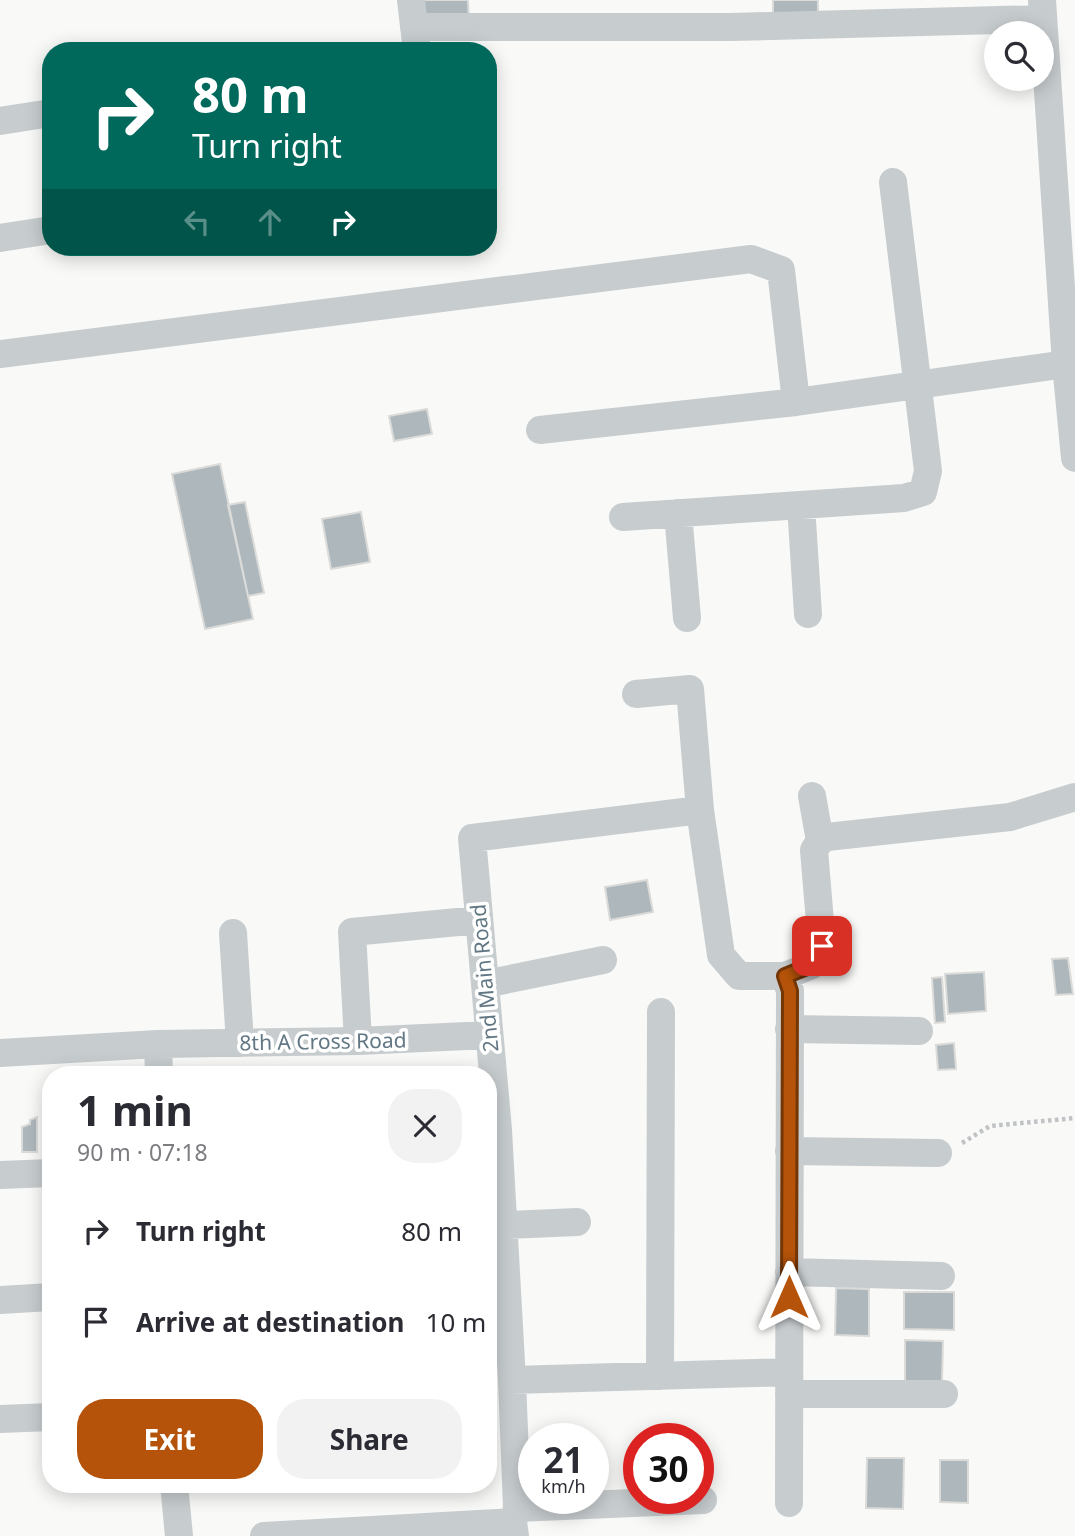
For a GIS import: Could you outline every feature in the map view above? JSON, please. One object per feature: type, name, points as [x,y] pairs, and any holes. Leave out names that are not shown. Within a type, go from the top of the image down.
[{"type":"street","points":[[414,26],[730,27],[1042,9],[1063,159],[1066,364],[1075,458]]},
{"type":"street","points":[[0,121],[42,114]]},
{"type":"street","points":[[623,517],[904,498],[923,492],[928,471],[893,182]]},
{"type":"street","points":[[0,238],[42,231]]},
{"type":"street","points":[[0,354],[751,259],[781,270],[796,401]]},
{"type":"street","points":[[540,430],[796,401],[1066,364]]},
{"type":"street","points":[[800,505],[808,614]]},
{"type":"street","points":[[678,513],[687,618]]},
{"type":"street","points":[[636,694],[690,689],[700,810],[721,955],[739,976],[785,976],[812,965],[822,946],[814,850],[820,841],[827,837],[1010,817],[1075,797]]},
{"type":"street","points":[[812,796],[820,841]]},
{"type":"street","name":"2nd Main Road","points":[[490,1066],[472,838],[700,810]]},
{"type":"street","points":[[358,1041],[352,932],[479,920]]},
{"type":"street","points":[[233,933],[240,1043]]},
{"type":"street","points":[[485,984],[603,960]]},
{"type":"street","points":[[785,976],[790,991],[789,1503]]},
{"type":"street","points":[[660,1376],[661,1012]]},
{"type":"street","points":[[789,1029],[919,1031]]},
{"type":"street","name":"8th A Cross Road","points":[[0,1053],[158,1044],[358,1041],[489,1035]]},
{"type":"street","points":[[158,1044],[159,1066]]},
{"type":"street","points":[[789,1151],[938,1153]]},
{"type":"street","points":[[0,1175],[42,1173]]},
{"type":"street","points":[[497,1226],[577,1223]]},
{"type":"street","name":"2nd Main Road","points":[[497,1236],[512,1380],[515,1522]]},
{"type":"street","points":[[789,1272],[941,1276]]},
{"type":"street","points":[[0,1300],[42,1298]]},
{"type":"street","points":[[512,1380],[660,1376],[944,1394]]},
{"type":"street","points":[[0,1419],[42,1417]]},
{"type":"street","points":[[175,1493],[179,1536]]},
{"type":"street","points":[[264,1536],[515,1522],[623,1509]]},
{"type":"path","points":[[938,1153],[960,1144],[990,1126],[1075,1118]]},
{"type":"building","points":[[418,0],[468,0],[469,20],[420,23]]},
{"type":"building","points":[[773,0],[818,0],[818,15],[773,16]]},
{"type":"building","points":[[427,409],[432,434],[394,441],[389,416]]},
{"type":"building","points":[[220,464],[253,619],[205,629],[172,474]]},
{"type":"building","points":[[245,502],[264,593],[248,596],[228,505]]},
{"type":"building","points":[[361,512],[370,562],[331,569],[322,519]]},
{"type":"building","points":[[647,880],[653,912],[610,920],[605,887]]},
{"type":"building","points":[[1068,958],[1073,994],[1056,995],[1052,959]]},
{"type":"building","points":[[984,972],[986,1011],[948,1014],[945,974]]},
{"type":"building","points":[[942,977],[945,1022],[935,1023],[932,978]]},
{"type":"building","points":[[954,1043],[956,1069],[938,1070],[936,1045]]},
{"type":"building","points":[[37,1117],[37,1152],[22,1152],[22,1127]]},
{"type":"building","points":[[836,1288],[869,1289],[869,1336],[835,1335]]},
{"type":"building","points":[[904,1292],[954,1292],[954,1330],[904,1329]]},
{"type":"building","points":[[905,1340],[943,1341],[942,1383],[905,1382]]},
{"type":"building","points":[[867,1458],[904,1458],[903,1509],[866,1508]]},
{"type":"building","points":[[940,1460],[968,1460],[968,1503],[940,1502]]},
{"type":"route","points":[[789,1297],[790,991],[785,976],[812,965],[822,946]]}]
